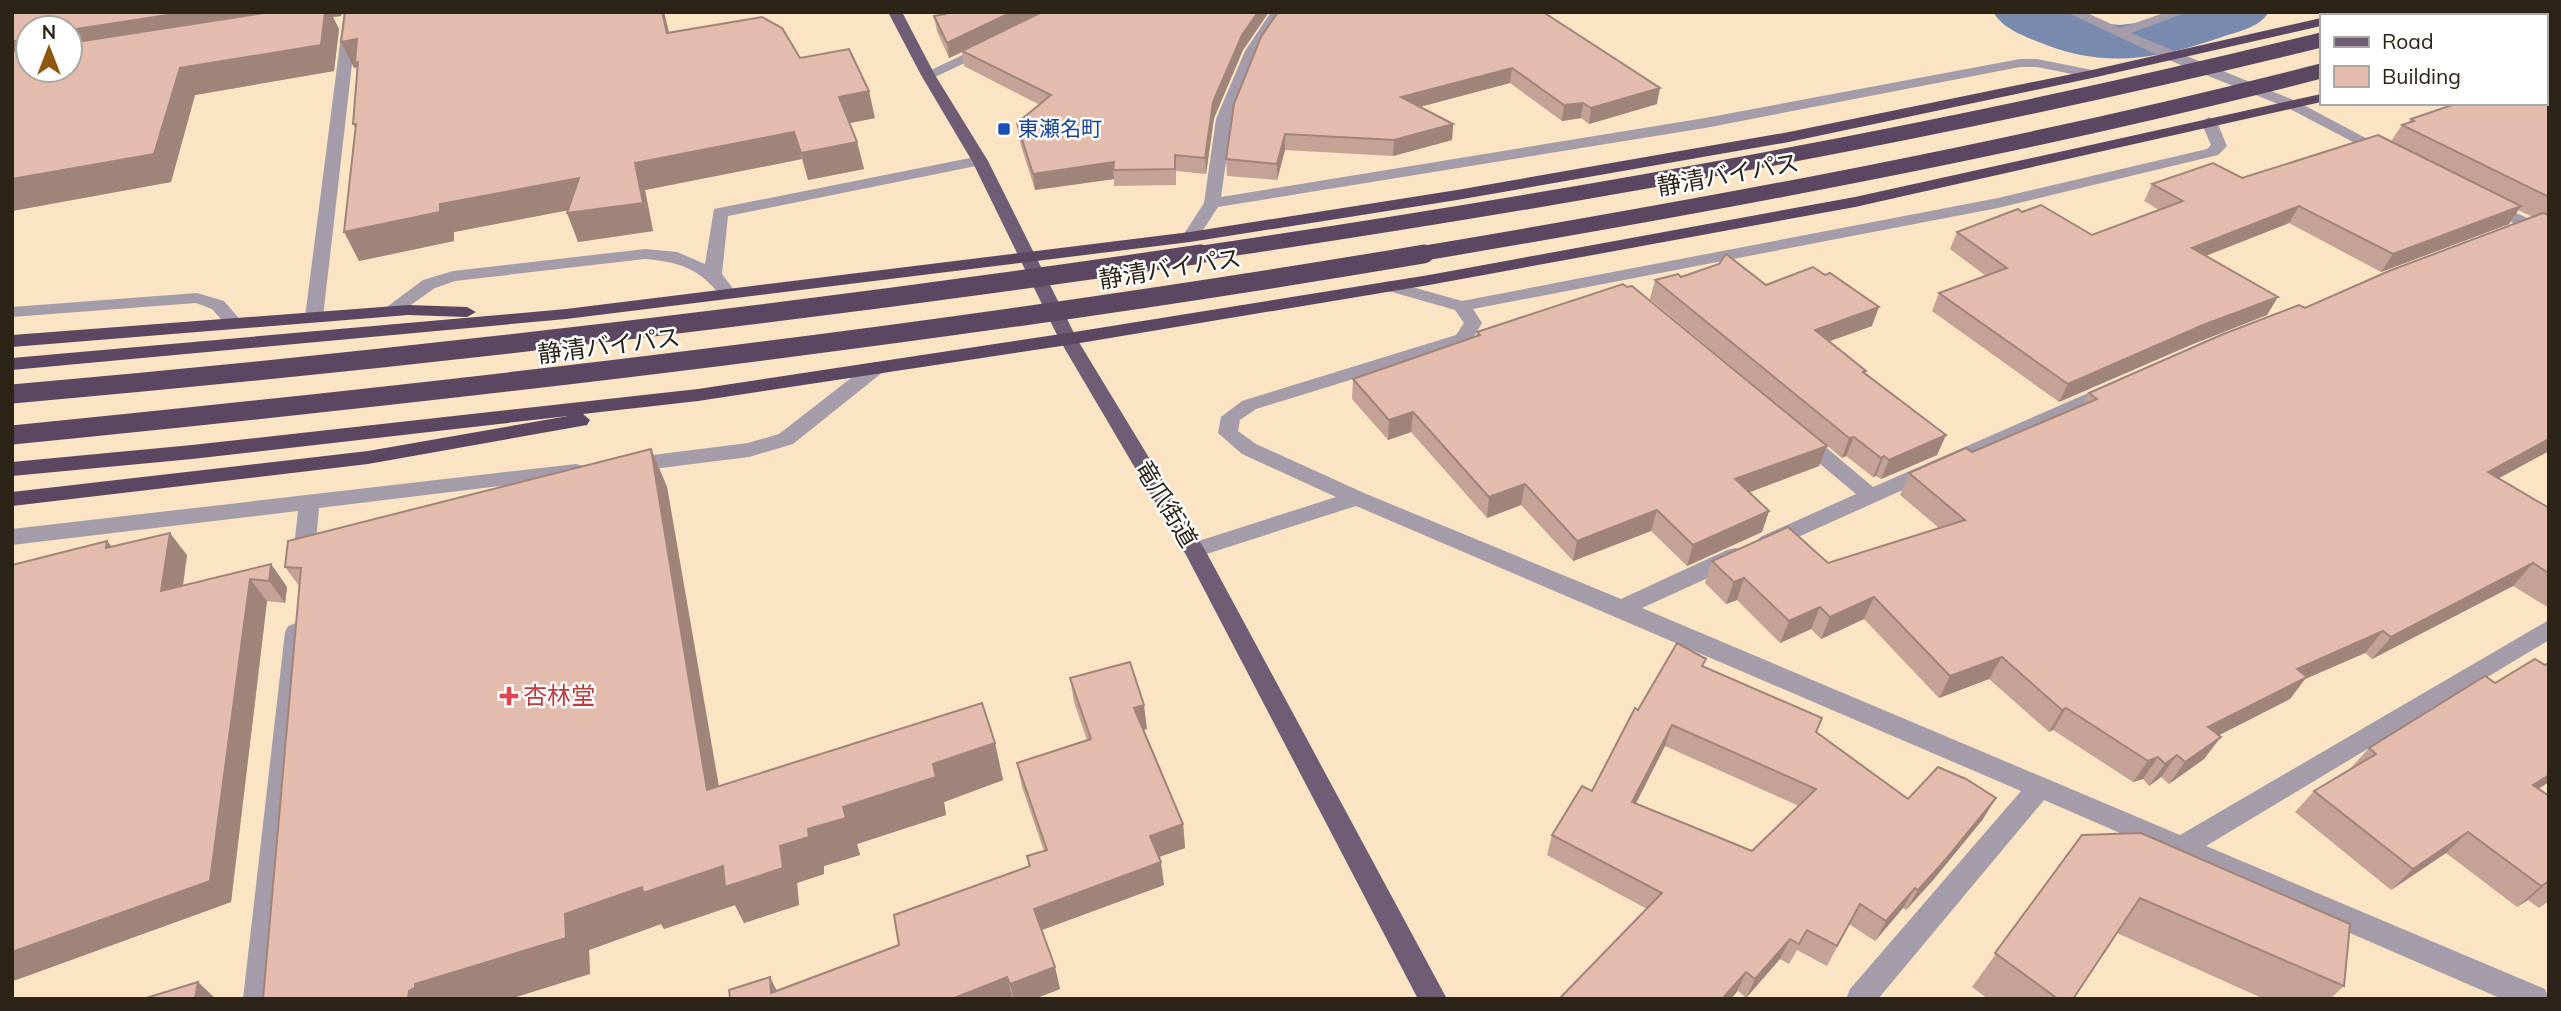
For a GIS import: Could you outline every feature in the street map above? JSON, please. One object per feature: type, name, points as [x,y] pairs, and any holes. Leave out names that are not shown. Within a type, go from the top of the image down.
[{"type":"highway","points":[[12,364],[566,314],[1190,237],[1457,195],[1789,137],[2092,74],[2320,22]]},
{"type":"highway","name":"静清バイパス","points":[[12,394],[229,376],[539,341],[1138,265],[1399,224],[1821,149],[2035,107],[2320,40]]},
{"type":"highway","name":"静清バイパス","points":[[12,435],[276,408],[830,344],[1416,256],[1839,180],[2320,71]]},
{"type":"highway","points":[[12,469],[192,452],[698,395],[1068,339],[1391,286],[1856,202],[2320,98]]},
{"type":"highway","points":[[12,341],[389,312],[566,314]]},
{"type":"highway","points":[[12,499],[369,458],[509,435],[698,395]]},
{"type":"main road","name":"竜爪街道","points":[[895,12],[928,75],[980,161],[1068,339],[1194,550],[1433,999]]},
{"type":"street","points":[[1190,237],[1212,203],[1224,119],[1252,51],[1278,12]]},
{"type":"street","points":[[2073,12],[2293,106],[2404,162]]},
{"type":"street","points":[[2121,32],[2181,12]]},
{"type":"street","points":[[313,317],[346,19]]},
{"type":"street","points":[[928,75],[1001,41]]},
{"type":"street","points":[[1212,203],[1705,123],[2020,63],[2037,63],[2092,74]]},
{"type":"street","points":[[1391,286],[1462,306],[1998,203],[2211,152],[2219,146],[2209,122]]},
{"type":"street","points":[[713,274],[720,213],[980,161]]},
{"type":"street","points":[[2478,200],[2549,235]]},
{"type":"street","points":[[2503,234],[2528,225]]},
{"type":"street","points":[[389,312],[429,284],[453,275],[645,254],[671,256],[713,274],[728,295]]},
{"type":"street","points":[[1610,278],[1630,295]]},
{"type":"street","points":[[12,312],[197,298],[218,305],[234,323]]},
{"type":"street","points":[[1462,306],[1473,323],[1463,339],[1250,405],[1231,417],[1228,433],[1249,449],[1357,499],[1621,608],[2535,999]]},
{"type":"street","points":[[12,537],[749,450],[786,439],[876,368]]},
{"type":"street","points":[[1621,608],[2124,384]]},
{"type":"street","points":[[1787,426],[1870,495]]},
{"type":"street","points":[[1194,550],[1357,499]]},
{"type":"street","points":[[301,587],[309,504]]},
{"type":"street","points":[[257,999],[298,614]]},
{"type":"street","points":[[2182,847],[2549,629]]},
{"type":"street","points":[[1860,999],[2040,788]]},
{"type":"building","points":[[12,12],[187,12],[84,28],[84,14],[14,14],[14,41]]},
{"type":"building","points":[[270,12],[325,12],[321,45],[180,68],[154,154],[12,179],[12,51],[14,84],[84,84],[84,41]]},
{"type":"building","points":[[345,12],[662,12],[667,33],[762,17],[782,28],[800,58],[849,49],[869,91],[839,97],[857,142],[801,153],[794,132],[635,163],[643,203],[567,213],[579,178],[440,204],[440,212],[344,232],[356,124],[353,124],[358,62],[355,63],[357,39],[341,42]]},
{"type":"building","points":[[944,12],[1012,12],[947,43],[934,16],[945,14]]},
{"type":"building","points":[[1042,12],[1258,12],[1242,35],[1213,102],[1205,158],[1175,155],[1175,169],[1113,170],[1114,162],[1033,174],[1017,123],[1051,95],[962,51]]},
{"type":"building","points":[[1278,12],[1543,12],[1660,88],[1591,108],[1583,103],[1564,105],[1512,68],[1401,97],[1453,124],[1394,140],[1285,134],[1277,164],[1226,159],[1234,104],[1261,37]]},
{"type":"building","points":[[2547,74],[2549,197],[2402,125],[2414,121],[2411,119],[2452,105],[2547,105]]},
{"type":"building","points":[[2378,135],[2521,206],[2393,254],[2299,206],[2192,248],[2278,297],[2203,325],[2068,384],[1939,293],[2007,268],[1957,232],[2018,209],[2022,212],[2041,205],[2092,235],[2183,201],[2152,184],[2213,163],[2242,178]]},
{"type":"building","points":[[2543,213],[2549,215],[2549,439],[2488,472],[2549,508],[2549,573],[2533,563],[2391,637],[2383,631],[2297,669],[2307,677],[2208,727],[2221,737],[2185,762],[2177,755],[2165,764],[2158,757],[2148,761],[2066,708],[2062,710],[2002,657],[1950,676],[1874,597],[1830,617],[1820,607],[1789,621],[1744,578],[1734,582],[1712,561],[1788,527],[1828,563],[1965,520],[1909,473],[1966,448],[1972,452],[2097,399],[2089,393],[2221,335],[2299,305],[2305,308],[2389,271]]},
{"type":"building","points":[[1726,254],[1766,285],[1813,267],[1825,275],[1830,273],[1879,307],[1815,330],[1866,371],[1863,372],[1946,435],[1889,460],[1884,456],[1881,458],[1854,437],[1849,438],[1655,280],[1678,274],[1681,277],[1719,264]]},
{"type":"building","points":[[1623,284],[1632,286],[1827,446],[1735,479],[1769,511],[1693,545],[1657,510],[1577,541],[1525,484],[1489,497],[1413,412],[1389,420],[1353,379],[1480,335],[1477,332]]},
{"type":"building","points":[[651,449],[707,790],[982,703],[995,743],[933,764],[936,777],[843,807],[846,818],[808,829],[809,837],[780,846],[783,868],[725,887],[723,866],[643,893],[642,887],[565,914],[566,938],[415,984],[415,988],[409,991],[408,999],[263,999],[301,568],[285,567],[288,541]]},
{"type":"building","points":[[170,533],[161,591],[271,564],[269,581],[250,579],[210,881],[12,952],[12,565],[107,541],[106,548]]},
{"type":"building","points":[[1677,643],[1706,659],[1702,666],[1822,718],[1816,732],[1908,799],[1938,767],[1966,779],[1996,798],[1946,859],[1918,890],[1915,888],[1886,921],[1860,904],[1837,946],[1807,930],[1799,944],[1790,939],[1755,979],[1746,972],[1722,999],[1559,999],[1662,893],[1552,835],[1582,786],[1592,791],[1635,708],[1638,710]],"holes":[[[1672,725],[1816,789],[1752,851],[1632,802]]]},
{"type":"building","points":[[2535,659],[2545,665],[2549,663],[2549,775],[2533,785],[2549,796],[2549,881],[2541,886],[2468,832],[2413,869],[2314,791],[2376,754],[2369,748],[2485,676],[2495,683]]},
{"type":"building","points":[[1130,662],[1144,705],[1134,708],[1183,824],[1150,836],[1161,862],[1034,909],[1055,967],[1010,984],[1007,977],[952,999],[727,999],[730,998],[729,990],[770,977],[771,993],[899,945],[894,915],[1030,866],[1027,856],[1047,850],[1017,763],[1091,739],[1070,678]]},
{"type":"building","points":[[2141,833],[2350,924],[2344,986],[2140,898],[2073,999],[2058,999],[1995,953],[2082,835]]},
{"type":"building","points":[[198,982],[195,999],[143,999]]},
{"type":"waterway","points":[[2021,12],[2082,37],[2120,43],[2155,38],[2241,12]]},
{"type":"place","name":"東瀬名町","points":[[1004,129]]},
{"type":"place","name":"杏林堂","points":[[509,696]]}]
